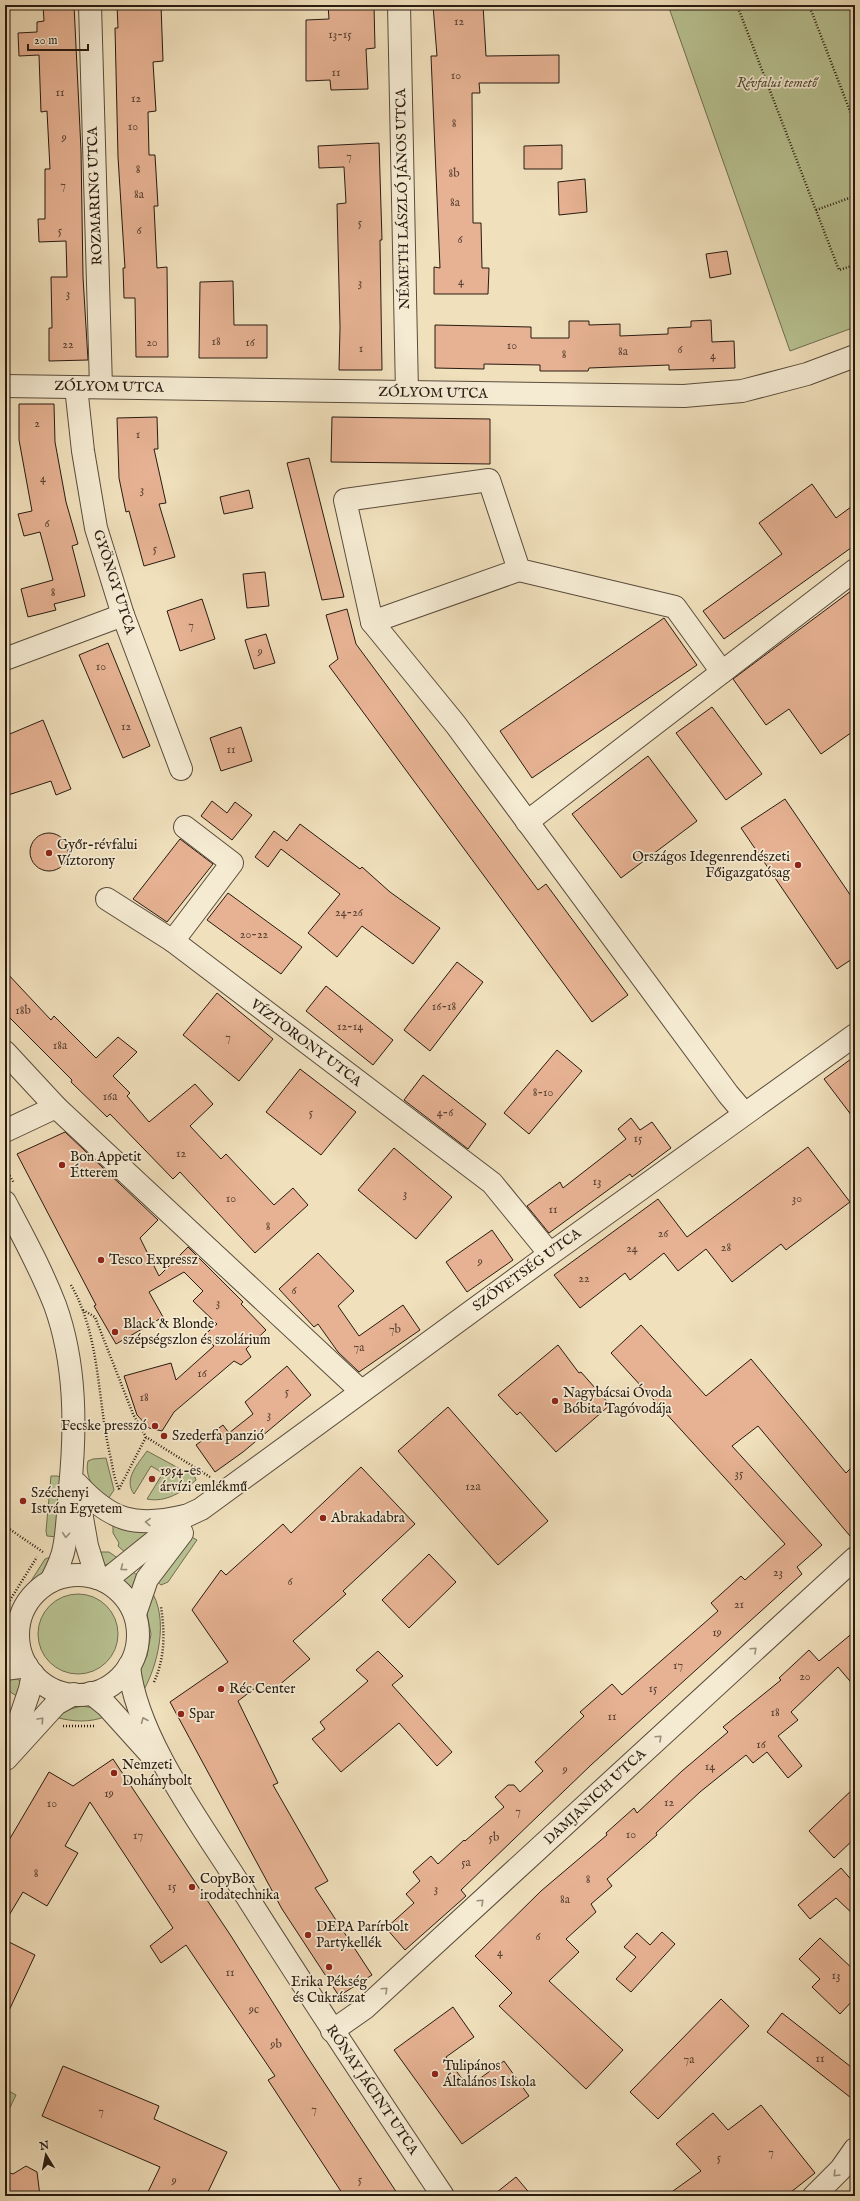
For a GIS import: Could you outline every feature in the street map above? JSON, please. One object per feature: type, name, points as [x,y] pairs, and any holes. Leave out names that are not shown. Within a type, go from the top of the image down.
[{"type":"street","name":"ROZMARING UTCA","points":[[90,5],[101,387]]},
{"type":"street","name":"NÉMETH LÁSZLÓ JÁNOS UTCA","points":[[399,5],[407,392]]},
{"type":"street","name":"ZÓLYOM UTCA","points":[[5,386],[684,396],[742,391],[807,374],[855,356]]},
{"type":"street","name":"GYÖNGY UTCA","points":[[76,387],[83,451],[96,528],[123,614],[181,769]]},
{"type":"street","points":[[519,570],[489,480],[345,500],[372,622],[456,725],[744,1113]]},
{"type":"street","points":[[372,622],[519,570],[675,607],[722,672]]},
{"type":"street","points":[[527,822],[855,570]]},
{"type":"street","points":[[5,659],[123,614]]},
{"type":"street","points":[[173,941],[189,917],[232,863],[185,827]]},
{"type":"street","name":"VÍZTORONY UTCA","points":[[107,899],[173,941],[492,1183],[550,1254]]},
{"type":"street","name":"SZÖVETSÉG UTCA","points":[[101,1579],[130,1563],[194,1512],[744,1113],[855,1035]]},
{"type":"street","points":[[5,1052],[56,1107],[361,1391]]},
{"type":"street","points":[[5,1132],[56,1107]]},
{"type":"street","points":[[5,1202],[35,1258],[55,1307],[66,1346],[71,1381],[74,1423],[75,1476],[82,1524],[89,1553],[101,1579]]},
{"type":"street","points":[[75,1476],[97,1504],[120,1517],[137,1522],[160,1522],[194,1512]]},
{"type":"street","points":[[51,1581],[64,1548],[75,1476]]},
{"type":"street","name":"SZÖVETSÉG UTCA","points":[[135,1614],[147,1579],[194,1512]]},
{"type":"street","name":"DAMJANICH UTCA","points":[[332,2031],[365,2008],[855,1558]]},
{"type":"street","points":[[5,1760],[56,1704],[83,1694],[106,1688],[115,1682],[130,1666],[137,1650],[139,1632],[135,1614],[128,1601],[118,1589],[101,1579],[82,1575],[66,1576],[51,1581],[37,1590],[27,1603],[12,1641],[20,1651],[30,1670],[45,1684],[59,1691],[83,1694]]},
{"type":"street","name":"RÓNAY JÁCINT UTCA","points":[[130,1666],[138,1707],[173,1780],[332,2031],[443,2196]]},
{"type":"street","points":[[5,1669],[30,1670]]},
{"type":"street","points":[[5,1760],[30,1689],[30,1670]]},
{"type":"street","name":"RÓNAY JÁCINT UTCA","points":[[83,1694],[107,1706],[173,1780]]},
{"type":"street","points":[[814,2196],[841,2169],[855,2149]]},
{"type":"path","points":[[737,5],[839,270],[855,265]]},
{"type":"path","points":[[809,5],[855,124]]},
{"type":"path","points":[[816,210],[855,196]]},
{"type":"path","points":[[146,1437],[119,1490],[105,1434],[91,1342],[82,1309],[95,1317],[133,1414],[146,1437],[210,1477]]},
{"type":"path","points":[[5,1526],[43,1552]]},
{"type":"path","points":[[5,1608],[38,1556],[43,1552],[50,1550]]},
{"type":"path","points":[[152,1687],[161,1666],[163,1633],[160,1605]]},
{"type":"path","points":[[57,1725],[72,1728],[102,1726]]},
{"type":"green space","name":"Révfalui temető","points":[[668,5],[855,5],[855,327],[790,351]]},
{"type":"green space","points":[[147,1451],[195,1477],[196,1480],[173,1496],[154,1500],[147,1499],[163,1473],[151,1466],[134,1494],[130,1483],[131,1477],[136,1466]]},
{"type":"green space","points":[[106,1458],[114,1490],[106,1502],[89,1479],[87,1467],[88,1461]]},
{"type":"green space","points":[[51,1476],[58,1476],[61,1479],[57,1537],[47,1536],[46,1531]]},
{"type":"green space","points":[[113,1520],[153,1528],[128,1555],[118,1546],[119,1543],[113,1533]]},
{"type":"green space","points":[[188,1535],[197,1540],[168,1582],[161,1585],[155,1580]]},
{"type":"green space","points":[[95,1552],[109,1552],[122,1561],[105,1565]]},
{"type":"green space","points":[[56,1555],[44,1576],[28,1588],[19,1601],[5,1641],[5,1622],[45,1559]]},
{"type":"green space","points":[[130,1569],[140,1578],[132,1588],[121,1579]]},
{"type":"green space","points":[[150,1589],[156,1601],[159,1614],[159,1642],[157,1657],[147,1684],[141,1695],[139,1672],[147,1656],[151,1634],[146,1609]]},
{"type":"green space","points":[[78,1594],[93,1597],[106,1606],[115,1619],[118,1634],[115,1649],[106,1662],[93,1671],[78,1674],[63,1671],[50,1662],[41,1649],[38,1634],[41,1619],[50,1606],[63,1597]]},
{"type":"green space","points":[[15,1677],[21,1682],[20,1697],[13,1694],[6,1685],[5,1678]]},
{"type":"green space","points":[[82,1706],[94,1708],[107,1716],[88,1721],[68,1720],[55,1717],[66,1710]]},
{"type":"green space","points":[[5,2089],[16,2095],[5,2118]]},
{"type":"building","points":[[43,5],[74,5],[81,150],[83,277],[88,360],[49,361],[49,328],[52,328],[51,277],[67,277],[66,241],[39,242],[38,219],[45,219],[45,169],[50,169],[47,111],[41,112],[39,55],[19,56],[18,33],[37,32],[37,22],[44,21]]},
{"type":"building","points":[[117,5],[161,5],[163,61],[153,62],[156,111],[148,112],[149,155],[155,155],[158,206],[154,206],[157,268],[167,267],[168,357],[136,357],[135,298],[124,298],[123,268],[125,268],[118,157],[115,28],[118,28]]},
{"type":"building","points":[[328,5],[374,5],[375,48],[366,49],[368,89],[331,90],[330,80],[306,81],[306,20],[329,19]]},
{"type":"building","points":[[433,5],[483,5],[486,56],[559,55],[559,83],[479,83],[480,93],[472,93],[473,223],[481,223],[482,268],[489,268],[488,294],[434,294],[434,267],[440,268],[431,56],[437,56]]},
{"type":"building","points":[[379,143],[382,240],[380,240],[382,370],[339,370],[340,327],[337,204],[346,203],[344,167],[319,168],[318,146]]},
{"type":"building","points":[[562,145],[562,169],[524,169],[524,146]]},
{"type":"building","points":[[585,179],[587,212],[559,215],[558,182]]},
{"type":"building","points":[[727,251],[731,274],[710,278],[706,254]]},
{"type":"building","points":[[233,281],[234,325],[267,325],[267,358],[199,358],[200,282]]},
{"type":"building","points":[[711,320],[712,342],[734,341],[735,368],[669,370],[669,365],[589,368],[588,371],[540,371],[540,365],[484,364],[484,369],[435,368],[435,325],[531,327],[531,338],[569,338],[569,321],[589,321],[589,325],[620,324],[620,336],[668,334],[668,328],[691,327],[691,321]]},
{"type":"building","points":[[19,404],[54,404],[55,442],[66,502],[78,544],[72,546],[85,596],[54,604],[56,610],[28,617],[21,589],[53,580],[40,532],[24,536],[18,514],[32,511],[19,440]]},
{"type":"building","points":[[157,417],[158,449],[154,449],[166,503],[159,504],[175,557],[144,566],[129,511],[126,512],[119,478],[117,418]]},
{"type":"building","points":[[332,417],[490,419],[490,464],[331,462]]},
{"type":"building","points":[[309,458],[344,597],[322,600],[287,463]]},
{"type":"building","points":[[812,484],[836,518],[855,504],[855,545],[724,639],[703,611],[782,554],[759,523]]},
{"type":"building","points":[[249,490],[253,508],[224,514],[220,497]]},
{"type":"building","points":[[265,572],[269,606],[247,608],[243,574]]},
{"type":"building","points":[[855,588],[855,730],[821,754],[789,709],[766,725],[733,679]]},
{"type":"building","points":[[202,599],[215,639],[180,651],[167,611]]},
{"type":"building","points":[[347,609],[356,644],[538,890],[546,884],[628,995],[592,1022],[329,666],[338,659],[326,615]]},
{"type":"building","points":[[664,618],[697,665],[532,778],[500,731]]},
{"type":"building","points":[[266,634],[275,663],[254,669],[245,640]]},
{"type":"building","points":[[108,643],[150,746],[123,758],[79,655]]},
{"type":"building","points":[[712,707],[762,774],[726,800],[676,733]]},
{"type":"building","points":[[43,720],[71,789],[56,795],[51,781],[5,796],[5,736]]},
{"type":"building","points":[[241,727],[252,761],[221,771],[210,738]]},
{"type":"building","points":[[648,756],[697,821],[621,878],[572,814]]},
{"type":"building","name":"Országos Idegenrendészeti Főigazgatósag","points":[[785,799],[855,902],[855,957],[837,969],[741,828]]},
{"type":"building","points":[[212,801],[227,813],[235,802],[252,815],[232,840],[201,816]]},
{"type":"building","points":[[300,824],[360,869],[362,867],[390,892],[440,928],[413,964],[362,926],[337,957],[308,933],[340,894],[281,849],[268,867],[255,857],[274,831],[287,841]]},
{"type":"building","name":"Győr-révfalui Víztorony","points":[[49,833],[62,839],[68,852],[62,865],[49,871],[36,865],[30,852],[36,839]]},
{"type":"building","points":[[180,839],[213,864],[167,922],[133,899]]},
{"type":"building","points":[[228,893],[302,947],[281,974],[207,920]]},
{"type":"building","points":[[457,962],[483,982],[430,1051],[404,1030]]},
{"type":"building","points":[[5,971],[51,1020],[54,1016],[96,1058],[118,1037],[137,1052],[113,1076],[130,1093],[127,1096],[149,1122],[195,1084],[213,1104],[190,1126],[221,1159],[226,1154],[274,1205],[293,1188],[308,1205],[255,1253],[180,1172],[173,1179],[110,1114],[107,1117],[71,1082],[72,1080],[5,1013]]},
{"type":"building","points":[[326,986],[393,1040],[373,1065],[306,1011]]},
{"type":"building","points":[[217,993],[273,1039],[239,1081],[183,1035]]},
{"type":"building","points":[[557,1050],[582,1071],[529,1134],[504,1113]]},
{"type":"building","points":[[855,1056],[855,1120],[824,1079]]},
{"type":"building","points":[[300,1069],[356,1112],[321,1155],[266,1112]]},
{"type":"building","points":[[423,1075],[486,1124],[468,1149],[404,1100]]},
{"type":"building","points":[[631,1118],[640,1130],[652,1122],[671,1148],[632,1177],[630,1174],[549,1233],[527,1206],[560,1182],[563,1188],[626,1139],[618,1129]]},
{"type":"building","points":[[65,1132],[158,1220],[140,1238],[159,1276],[188,1247],[243,1302],[241,1304],[266,1330],[246,1349],[251,1357],[241,1365],[234,1361],[174,1412],[162,1431],[149,1428],[137,1415],[124,1376],[171,1363],[176,1380],[214,1346],[203,1336],[217,1324],[193,1301],[203,1291],[184,1272],[149,1292],[163,1317],[116,1344],[94,1306],[96,1305],[17,1154]]},
{"type":"building","points":[[808,1147],[850,1202],[786,1250],[781,1244],[732,1282],[706,1249],[678,1271],[664,1253],[630,1280],[625,1273],[580,1308],[554,1275],[658,1199],[687,1237]]},
{"type":"building","points":[[394,1148],[452,1197],[416,1239],[358,1190]]},
{"type":"building","points":[[492,1230],[513,1260],[467,1292],[446,1262]]},
{"type":"building","points":[[318,1253],[354,1291],[338,1306],[359,1336],[403,1305],[420,1330],[359,1372],[338,1352],[318,1324],[314,1327],[279,1289]]},
{"type":"building","points":[[641,1325],[706,1396],[751,1359],[846,1473],[855,1464],[855,1542],[758,1426],[732,1446],[822,1545],[797,1567],[802,1574],[591,1765],[461,1890],[466,1896],[405,1950],[386,1928],[414,1903],[406,1894],[420,1881],[413,1872],[431,1856],[438,1864],[504,1807],[495,1797],[508,1785],[514,1785],[520,1792],[543,1771],[535,1762],[584,1716],[580,1712],[612,1684],[622,1695],[718,1611],[711,1603],[741,1576],[745,1580],[785,1544],[611,1353]]},
{"type":"building","name":"Nagybácsai Óvoda Bóbita Tagóvodája","points":[[558,1345],[579,1373],[581,1372],[610,1405],[556,1452],[520,1412],[517,1415],[498,1395]]},
{"type":"building","points":[[287,1366],[311,1395],[243,1452],[215,1472],[196,1445],[223,1425],[229,1433],[253,1414],[245,1402]]},
{"type":"building","points":[[448,1407],[548,1521],[498,1565],[398,1451]]},
{"type":"building","points":[[361,1467],[415,1524],[343,1591],[346,1594],[293,1641],[310,1659],[271,1692],[263,1682],[238,1701],[278,1783],[273,1785],[328,1881],[315,1888],[372,1975],[339,1996],[282,1909],[170,1702],[228,1662],[192,1610],[221,1570],[226,1575],[283,1524],[291,1533]]},
{"type":"building","points":[[429,1554],[456,1582],[409,1628],[382,1600]]},
{"type":"building","points":[[855,1631],[855,1687],[838,1667],[791,1712],[798,1720],[778,1736],[802,1766],[788,1778],[767,1752],[753,1763],[746,1755],[700,1792],[656,1833],[657,1835],[607,1879],[612,1886],[591,1904],[596,1912],[566,1939],[579,1952],[549,1981],[623,2050],[586,2089],[499,2006],[512,1993],[475,1956],[541,1891],[607,1835],[606,1833],[634,1808],[637,1813],[682,1771],[728,1732],[723,1727],[781,1680],[779,1678],[809,1650],[819,1661]]},
{"type":"building","points":[[378,1651],[403,1676],[392,1685],[452,1752],[437,1766],[399,1723],[341,1772],[312,1739],[325,1729],[320,1722],[368,1681],[356,1670]]},
{"type":"building","points":[[113,1759],[231,1936],[306,2055],[399,2196],[344,2196],[268,2080],[275,2076],[186,1945],[161,1963],[150,1946],[173,1928],[90,1802],[65,1846],[78,1853],[47,1906],[23,1892],[5,1922],[5,1847],[49,1772],[73,1786]]},
{"type":"building","points":[[855,1787],[855,1838],[834,1858],[809,1831]]},
{"type":"building","points":[[841,1868],[855,1884],[855,1916],[836,1898],[810,1919],[798,1905]]},
{"type":"building","points":[[662,1932],[675,1944],[631,1992],[616,1979],[636,1957],[624,1947],[637,1933],[650,1945]]},
{"type":"building","points":[[820,1938],[855,1971],[855,1998],[840,2014],[812,1987],[820,1979],[799,1959]]},
{"type":"building","points":[[5,1940],[35,1955],[5,2019]]},
{"type":"building","points":[[721,1999],[749,2026],[658,2119],[630,2092]]},
{"type":"building","name":"Tulipános Általános Iskola","points":[[453,2007],[474,2037],[446,2057],[468,2087],[504,2061],[529,2096],[462,2144],[394,2050]]},
{"type":"building","points":[[782,2013],[855,2070],[855,2101],[767,2032]]},
{"type":"building","points":[[63,2066],[159,2106],[154,2119],[227,2152],[206,2196],[146,2196],[160,2167],[42,2116]]},
{"type":"building","points":[[761,2105],[815,2173],[786,2196],[666,2196],[701,2171],[676,2144],[713,2113],[728,2130]]},
{"type":"building","points":[[26,2166],[37,2172],[40,2196],[5,2196],[5,2171],[13,2174]]},
{"type":"building","points":[[516,2177],[532,2196],[492,2196]]},
{"type":"place","name":"Győr-révfalui Víztorony","points":[[49,853]]},
{"type":"place","name":"Országos Idegenrendészeti Főigazgatósag","points":[[798,865]]},
{"type":"place","name":"Bon Appetit Étterem","points":[[62,1165]]},
{"type":"place","name":"Tesco Expressz","points":[[101,1260]]},
{"type":"place","name":"Black & Blonde szépségszlon és szolárium","points":[[115,1332]]},
{"type":"place","name":"Nagybácsai Óvoda Bóbita Tagóvodája","points":[[555,1401]]},
{"type":"place","name":"Fecske presszó","points":[[155,1426]]},
{"type":"place","name":"Szederfa panzió","points":[[164,1436]]},
{"type":"place","name":"1954-es árvízi emlékmű","points":[[152,1479]]},
{"type":"place","name":"Széchenyi István Egyetem","points":[[23,1501]]},
{"type":"place","name":"Abrakadabra","points":[[323,1518]]},
{"type":"place","name":"Réc Center","points":[[221,1689]]},
{"type":"place","name":"Spar","points":[[181,1714]]},
{"type":"place","name":"Nemzeti Dohánybolt","points":[[114,1773]]},
{"type":"place","name":"CopyBox irodatechnika","points":[[192,1887]]},
{"type":"place","name":"DEPA Parírbolt Partykellék","points":[[308,1935]]},
{"type":"place","name":"Erika Pékség és Cukrászat","points":[[329,1967]]},
{"type":"place","name":"Tulipános Általános Iskola","points":[[435,2074]]}]
